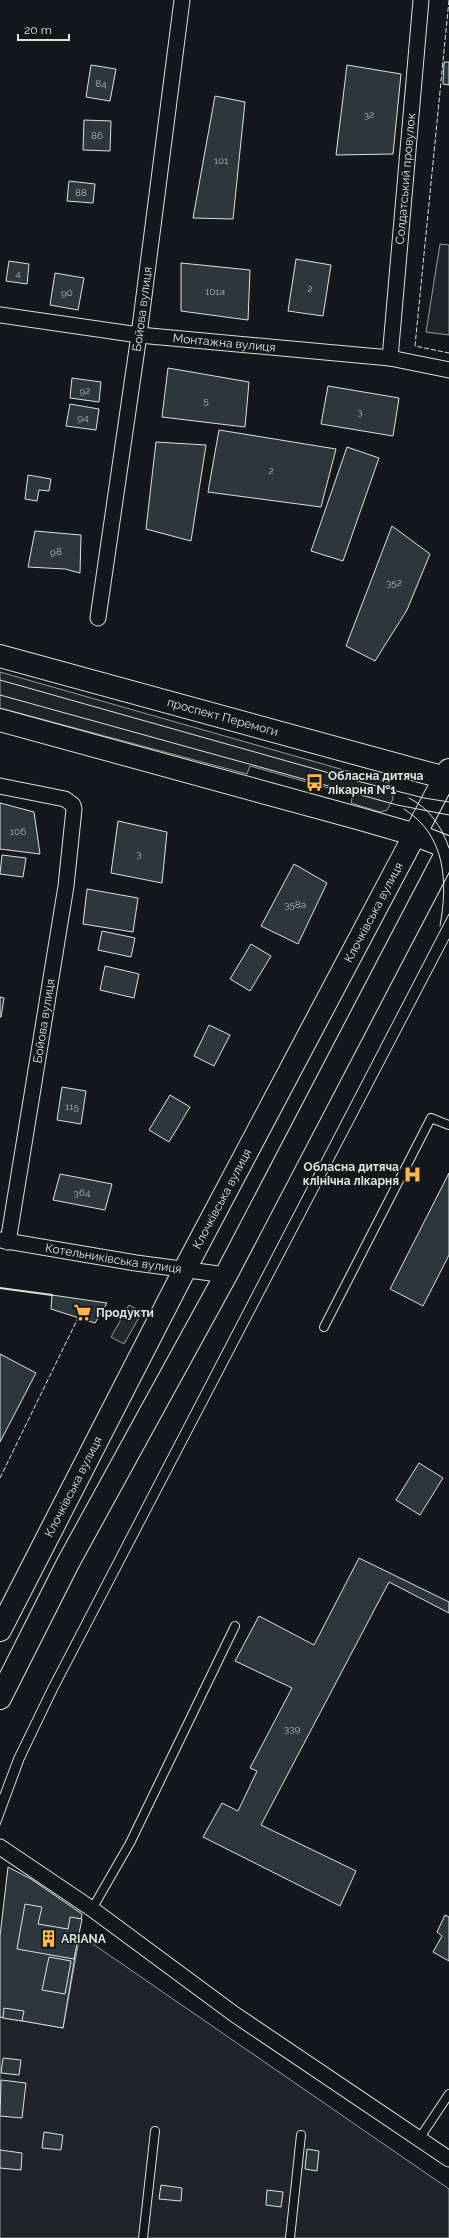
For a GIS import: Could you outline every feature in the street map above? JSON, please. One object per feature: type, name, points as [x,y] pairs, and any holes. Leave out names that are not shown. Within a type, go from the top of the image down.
[{"type":"main road","name":"проспект Перемоги","points":[[0,656],[448,776]]},
{"type":"main road","points":[[0,720],[416,835],[449,848],[226,1275],[68,1563],[0,1698]]},
{"type":"main road","name":"Клочківська вулиця","points":[[0,1630],[185,1269],[448,776]]},
{"type":"street","name":"Бойова вулиця","points":[[98,618],[139,335],[182,0]]},
{"type":"street","name":"Солдатський провулок","points":[[390,358],[421,0]]},
{"type":"street","name":"Монтажна вулиця","points":[[0,315],[139,335],[390,358],[449,370]]},
{"type":"street","name":"Бойова вулиця","points":[[0,786],[70,801],[74,809],[66,886],[4,1241]]},
{"type":"street","name":"Котельниківська вулиця","points":[[4,1241],[136,1263],[226,1275]]},
{"type":"street","points":[[0,1847],[92,1909],[234,2014],[419,2138],[449,2160]]},
{"type":"lane","points":[[324,1327],[431,1118],[449,1125]]},
{"type":"lane","points":[[92,1909],[130,1843],[235,1626]]},
{"type":"lane","points":[[419,2138],[449,2094]]},
{"type":"lane","points":[[143,2238],[155,2131]]},
{"type":"lane","points":[[290,2238],[301,2134]]},
{"type":"shaded area","points":[[440,244],[449,245],[449,335],[426,332]]},
{"type":"shaded area","points":[[0,672],[386,782],[392,786],[393,799],[387,810],[380,812],[351,803],[353,795],[250,766],[247,774],[0,708]]},
{"type":"shaded area","points":[[129,1305],[142,1312],[124,1344],[111,1337]]},
{"type":"shaded area","points":[[80,1935],[449,2189],[449,2238],[0,2238],[0,2017],[63,2028]]},
{"type":"building","points":[[444,62],[449,62],[449,85],[443,84]]},
{"type":"building","points":[[91,65],[116,69],[110,101],[86,97]]},
{"type":"building","points":[[347,65],[401,74],[393,154],[336,155]]},
{"type":"building","points":[[215,96],[245,102],[233,219],[193,218]]},
{"type":"building","points":[[84,120],[111,121],[110,151],[83,150]]},
{"type":"building","points":[[69,181],[95,184],[93,203],[67,201]]},
{"type":"building","points":[[296,259],[331,265],[323,316],[288,311]]},
{"type":"building","points":[[9,261],[29,264],[27,284],[6,281]]},
{"type":"building","points":[[181,263],[250,270],[248,320],[181,311]]},
{"type":"building","points":[[55,273],[84,278],[78,310],[50,305]]},
{"type":"building","points":[[168,368],[249,382],[245,427],[162,417]]},
{"type":"building","points":[[72,378],[101,382],[99,402],[70,398]]},
{"type":"building","points":[[328,386],[399,398],[393,436],[321,424]]},
{"type":"building","points":[[70,404],[99,409],[96,430],[66,426]]},
{"type":"building","points":[[219,430],[336,449],[321,507],[208,492]]},
{"type":"building","points":[[156,442],[206,445],[191,541],[146,529]]},
{"type":"building","points":[[347,447],[379,458],[343,561],[311,551]]},
{"type":"building","points":[[28,475],[51,479],[49,491],[39,490],[37,501],[25,499]]},
{"type":"building","points":[[392,526],[430,554],[407,610],[375,661],[346,646]]},
{"type":"building","points":[[35,531],[81,535],[80,573],[65,569],[28,567]]},
{"type":"building","points":[[0,803],[34,812],[40,854],[0,849]]},
{"type":"building","points":[[118,821],[167,832],[162,883],[111,873]]},
{"type":"building","points":[[2,855],[26,858],[23,877],[0,874]]},
{"type":"building","points":[[294,864],[327,883],[298,944],[261,926]]},
{"type":"building","points":[[87,889],[138,898],[133,932],[83,924]]},
{"type":"building","points":[[102,931],[135,938],[131,957],[98,950]]},
{"type":"building","points":[[251,944],[271,956],[250,991],[230,979]]},
{"type":"building","points":[[105,966],[139,974],[134,998],[100,990]]},
{"type":"building","points":[[0,997],[4,998],[1,1017],[0,1017]]},
{"type":"building","points":[[209,1025],[230,1035],[214,1066],[194,1056]]},
{"type":"building","points":[[62,1087],[86,1091],[81,1124],[57,1120]]},
{"type":"building","points":[[170,1095],[190,1107],[169,1142],[149,1130]]},
{"type":"building","points":[[449,1173],[449,1255],[423,1306],[390,1289]]},
{"type":"building","points":[[60,1174],[112,1184],[105,1210],[53,1200]]},
{"type":"building","name":"Продукти","points":[[52,1295],[107,1303],[95,1323],[51,1309]]},
{"type":"building","points":[[0,1354],[36,1373],[0,1442]]},
{"type":"building","points":[[419,1463],[443,1478],[420,1515],[396,1500]]},
{"type":"building","points":[[359,1558],[449,1602],[449,1613],[389,1582],[261,1825],[356,1871],[340,1906],[203,1837],[222,1803],[238,1811],[257,1771],[250,1768],[292,1688],[235,1661],[259,1616],[314,1645]]},
{"type":"building","points":[[8,1867],[31,1879],[82,1914],[63,2028],[0,2017],[0,1936]]},
{"type":"building","name":"ARIANA","points":[[25,1904],[42,1907],[38,1924],[68,1929],[70,1917],[82,1919],[74,1959],[17,1949]]},
{"type":"building","points":[[445,1915],[449,1917],[449,1961],[433,1952],[442,1936],[437,1932]]},
{"type":"building","points":[[49,1957],[71,1961],[65,1994],[42,1990]]},
{"type":"building","points":[[4,2008],[24,2011],[22,2021],[3,2018]]},
{"type":"building","points":[[3,2058],[21,2060],[19,2075],[1,2073]]},
{"type":"building","points":[[1,2080],[26,2083],[22,2118],[0,2116]]},
{"type":"building","points":[[44,2132],[63,2135],[61,2150],[42,2148]]},
{"type":"building","points":[[307,2149],[319,2151],[317,2171],[305,2169]]},
{"type":"building","points":[[0,2150],[22,2153],[21,2170],[0,2168]]},
{"type":"building","points":[[161,2185],[182,2188],[181,2201],[159,2199]]},
{"type":"building","points":[[267,2190],[283,2192],[281,2207],[266,2205]]},
{"type":"tram line","points":[[0,680],[361,782],[424,798],[449,802]]},
{"type":"tram line","points":[[0,695],[397,805],[449,815]]},
{"type":"tram line","points":[[409,798],[423,807],[434,819],[443,833],[449,848]]},
{"type":"tram line","points":[[404,809],[418,820],[428,832],[436,846],[441,861],[444,893],[440,926]]},
{"type":"tram line","points":[[0,1794],[14,1757],[48,1687],[449,914]]},
{"type":"tram line","points":[[0,1825],[24,1760],[57,1691],[449,939]]},
{"type":"fence","points":[[449,0],[415,346],[449,353]]},
{"type":"fence","points":[[0,1478],[78,1318]]},
{"type":"wall","points":[[0,1288],[52,1295]]},
{"type":"place","name":"Обласна дитяча лікарня №1","points":[[315,783]]},
{"type":"place","name":"Обласна дитяча клінічна лікарня","points":[[412,1174]]},
{"type":"place","name":"Продукти","points":[[83,1313]]},
{"type":"place","name":"ARIANA","points":[[48,1939]]}]
